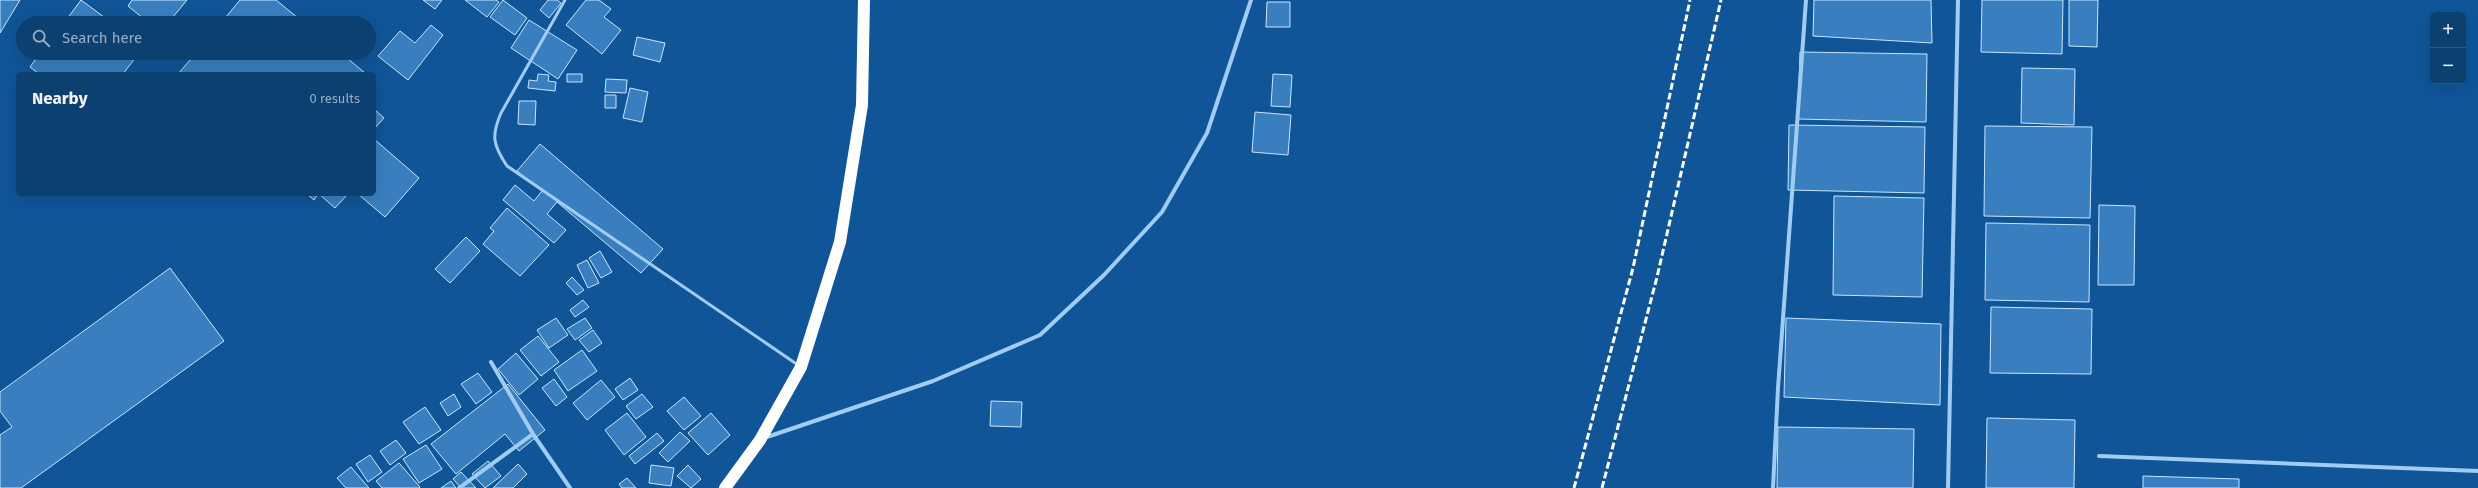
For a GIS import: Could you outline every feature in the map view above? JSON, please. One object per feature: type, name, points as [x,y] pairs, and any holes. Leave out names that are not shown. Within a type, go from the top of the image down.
[{"type":"highway","points":[[725,488],[760,440],[801,367],[840,242],[862,105],[864,0]]},
{"type":"street","points":[[760,440],[933,381],[1040,335],[1104,275],[1162,212],[1207,133],[1251,0]]},
{"type":"street","points":[[1773,488],[1778,380],[1806,0]]},
{"type":"street","points":[[1948,488],[1958,0]]},
{"type":"street","points":[[491,362],[533,434],[570,488]]},
{"type":"street","points":[[459,488],[533,434]]},
{"type":"street","points":[[2100,456],[2478,471]]},
{"type":"lane","points":[[565,0],[501,113],[494,129],[496,149],[507,166],[801,367]]},
{"type":"building","points":[[0,0],[20,0],[0,33]]},
{"type":"building","points":[[81,0],[103,16],[69,16]]},
{"type":"building","points":[[132,0],[187,0],[174,16],[140,16],[128,6]]},
{"type":"building","points":[[240,0],[276,0],[295,16],[227,16]]},
{"type":"building","points":[[423,0],[442,0],[435,9]]},
{"type":"building","points":[[465,0],[496,0],[499,2],[487,17]]},
{"type":"building","points":[[503,0],[527,18],[515,35],[490,17]]},
{"type":"building","points":[[548,0],[557,0],[561,3],[549,18],[540,10]]},
{"type":"building","points":[[586,0],[599,0],[611,9],[604,17],[621,30],[602,54],[566,25]]},
{"type":"building","points":[[1814,0],[1931,0],[1932,43],[1813,36]]},
{"type":"building","points":[[1982,0],[2063,0],[2062,54],[1981,52]]},
{"type":"building","points":[[2069,0],[2098,0],[2097,47],[2069,46]]},
{"type":"building","points":[[1267,2],[1290,2],[1290,27],[1266,27]]},
{"type":"building","points":[[529,20],[577,50],[558,79],[511,48]]},
{"type":"building","points":[[431,25],[443,35],[408,80],[378,56],[400,31],[415,43]]},
{"type":"building","points":[[637,37],[665,43],[660,62],[633,55]]},
{"type":"building","points":[[1800,52],[1927,54],[1926,122],[1798,119]]},
{"type":"building","points":[[35,60],[134,60],[125,72],[36,72],[30,67]]},
{"type":"building","points":[[190,60],[349,60],[364,72],[180,72]]},
{"type":"building","points":[[2022,68],[2075,69],[2074,125],[2021,123]]},
{"type":"building","points":[[538,74],[549,75],[548,81],[556,82],[555,91],[528,88],[529,80],[537,81]]},
{"type":"building","points":[[567,74],[582,74],[582,82],[567,82]]},
{"type":"building","points":[[1273,74],[1292,75],[1290,107],[1271,106]]},
{"type":"building","points":[[606,79],[627,80],[626,93],[605,92]]},
{"type":"building","points":[[630,88],[648,92],[642,122],[623,118]]},
{"type":"building","points":[[605,95],[616,95],[616,108],[605,108]]},
{"type":"building","points":[[519,101],[536,101],[535,125],[518,124]]},
{"type":"building","points":[[376,111],[384,118],[376,127]]},
{"type":"building","points":[[1255,112],[1291,115],[1288,155],[1252,152]]},
{"type":"building","points":[[1789,125],[1925,127],[1924,193],[1788,190]]},
{"type":"building","points":[[1985,126],[2092,127],[2090,218],[1984,216]]},
{"type":"building","points":[[376,141],[419,178],[385,217],[360,196],[376,196]]},
{"type":"building","points":[[540,144],[663,249],[641,273],[557,202],[547,214],[566,230],[554,243],[503,200],[515,185],[534,201],[542,191],[517,171]]},
{"type":"building","points":[[309,196],[317,196],[314,200]]},
{"type":"building","points":[[321,196],[346,196],[335,208]]},
{"type":"building","points":[[1834,196],[1924,198],[1922,297],[1833,295]]},
{"type":"building","points":[[2099,205],[2135,206],[2134,285],[2098,285]]},
{"type":"building","points":[[507,208],[549,245],[520,276],[483,244],[494,231],[490,228]]},
{"type":"building","points":[[1986,223],[2090,225],[2089,302],[1985,300]]},
{"type":"building","points":[[466,237],[480,251],[450,283],[435,269]]},
{"type":"building","points":[[600,251],[612,272],[601,278],[589,258]]},
{"type":"building","points":[[587,260],[599,283],[588,288],[577,265]]},
{"type":"building","points":[[170,268],[224,341],[21,488],[0,488],[0,435],[12,427],[0,411],[0,392]]},
{"type":"building","points":[[572,277],[584,290],[577,295],[566,283]]},
{"type":"building","points":[[583,300],[589,307],[575,317],[570,310]]},
{"type":"building","points":[[1991,307],[2092,309],[2091,374],[1990,373]]},
{"type":"building","points":[[556,318],[568,335],[549,348],[537,330]]},
{"type":"building","points":[[585,318],[592,328],[575,340],[567,329]]},
{"type":"building","points":[[1786,318],[1941,324],[1940,405],[1784,397]]},
{"type":"building","points":[[593,330],[602,343],[589,352],[579,340]]},
{"type":"building","points":[[538,336],[559,362],[541,376],[520,350]]},
{"type":"building","points":[[582,350],[597,371],[568,391],[554,370]]},
{"type":"building","points":[[516,353],[538,379],[519,395],[498,369]]},
{"type":"building","points":[[478,373],[492,392],[476,404],[461,384]]},
{"type":"building","points":[[630,378],[638,390],[623,400],[615,389]]},
{"type":"building","points":[[554,379],[567,397],[556,406],[542,388]]},
{"type":"building","points":[[601,380],[615,397],[587,420],[573,403]]},
{"type":"building","points":[[508,384],[545,430],[519,451],[505,434],[456,474],[431,444]]},
{"type":"building","points":[[454,394],[461,407],[448,416],[440,403]]},
{"type":"building","points":[[642,394],[653,407],[636,419],[626,406]]},
{"type":"building","points":[[684,397],[701,416],[684,430],[667,411]]},
{"type":"building","points":[[991,401],[1022,402],[1021,427],[990,426]]},
{"type":"building","points":[[425,407],[441,430],[419,444],[403,422]]},
{"type":"building","points":[[627,413],[646,437],[624,455],[605,430]]},
{"type":"building","points":[[711,413],[730,435],[708,455],[688,433]]},
{"type":"building","points":[[1987,418],[2075,420],[2074,488],[1986,488]]},
{"type":"building","points":[[1778,427],[1914,429],[1913,488],[1777,488]]},
{"type":"building","points":[[680,432],[690,441],[668,462],[659,453]]},
{"type":"building","points":[[657,433],[664,441],[635,464],[629,456]]},
{"type":"building","points":[[396,440],[406,453],[390,465],[380,451]]},
{"type":"building","points":[[426,445],[442,469],[419,483],[403,459]]},
{"type":"building","points":[[370,455],[382,472],[368,482],[356,464]]},
{"type":"building","points":[[488,461],[501,476],[485,488],[472,474]]},
{"type":"building","points":[[399,463],[420,487],[419,488],[382,488],[376,481]]},
{"type":"building","points":[[518,464],[527,474],[513,488],[493,488]]},
{"type":"building","points":[[651,465],[674,468],[671,486],[649,483]]},
{"type":"building","points":[[688,465],[701,479],[691,488],[677,476]]},
{"type":"building","points":[[351,467],[369,488],[346,488],[337,478]]},
{"type":"building","points":[[461,472],[476,488],[461,488],[453,479]]},
{"type":"building","points":[[2143,476],[2239,479],[2239,488],[2143,488]]},
{"type":"building","points":[[627,478],[636,488],[622,488],[619,484]]},
{"type":"building","points":[[451,481],[456,488],[441,488]]},
{"type":"railway","points":[[1574,488],[1633,268],[1690,0]]},
{"type":"railway","points":[[1602,488],[1657,277],[1721,0]]}]
